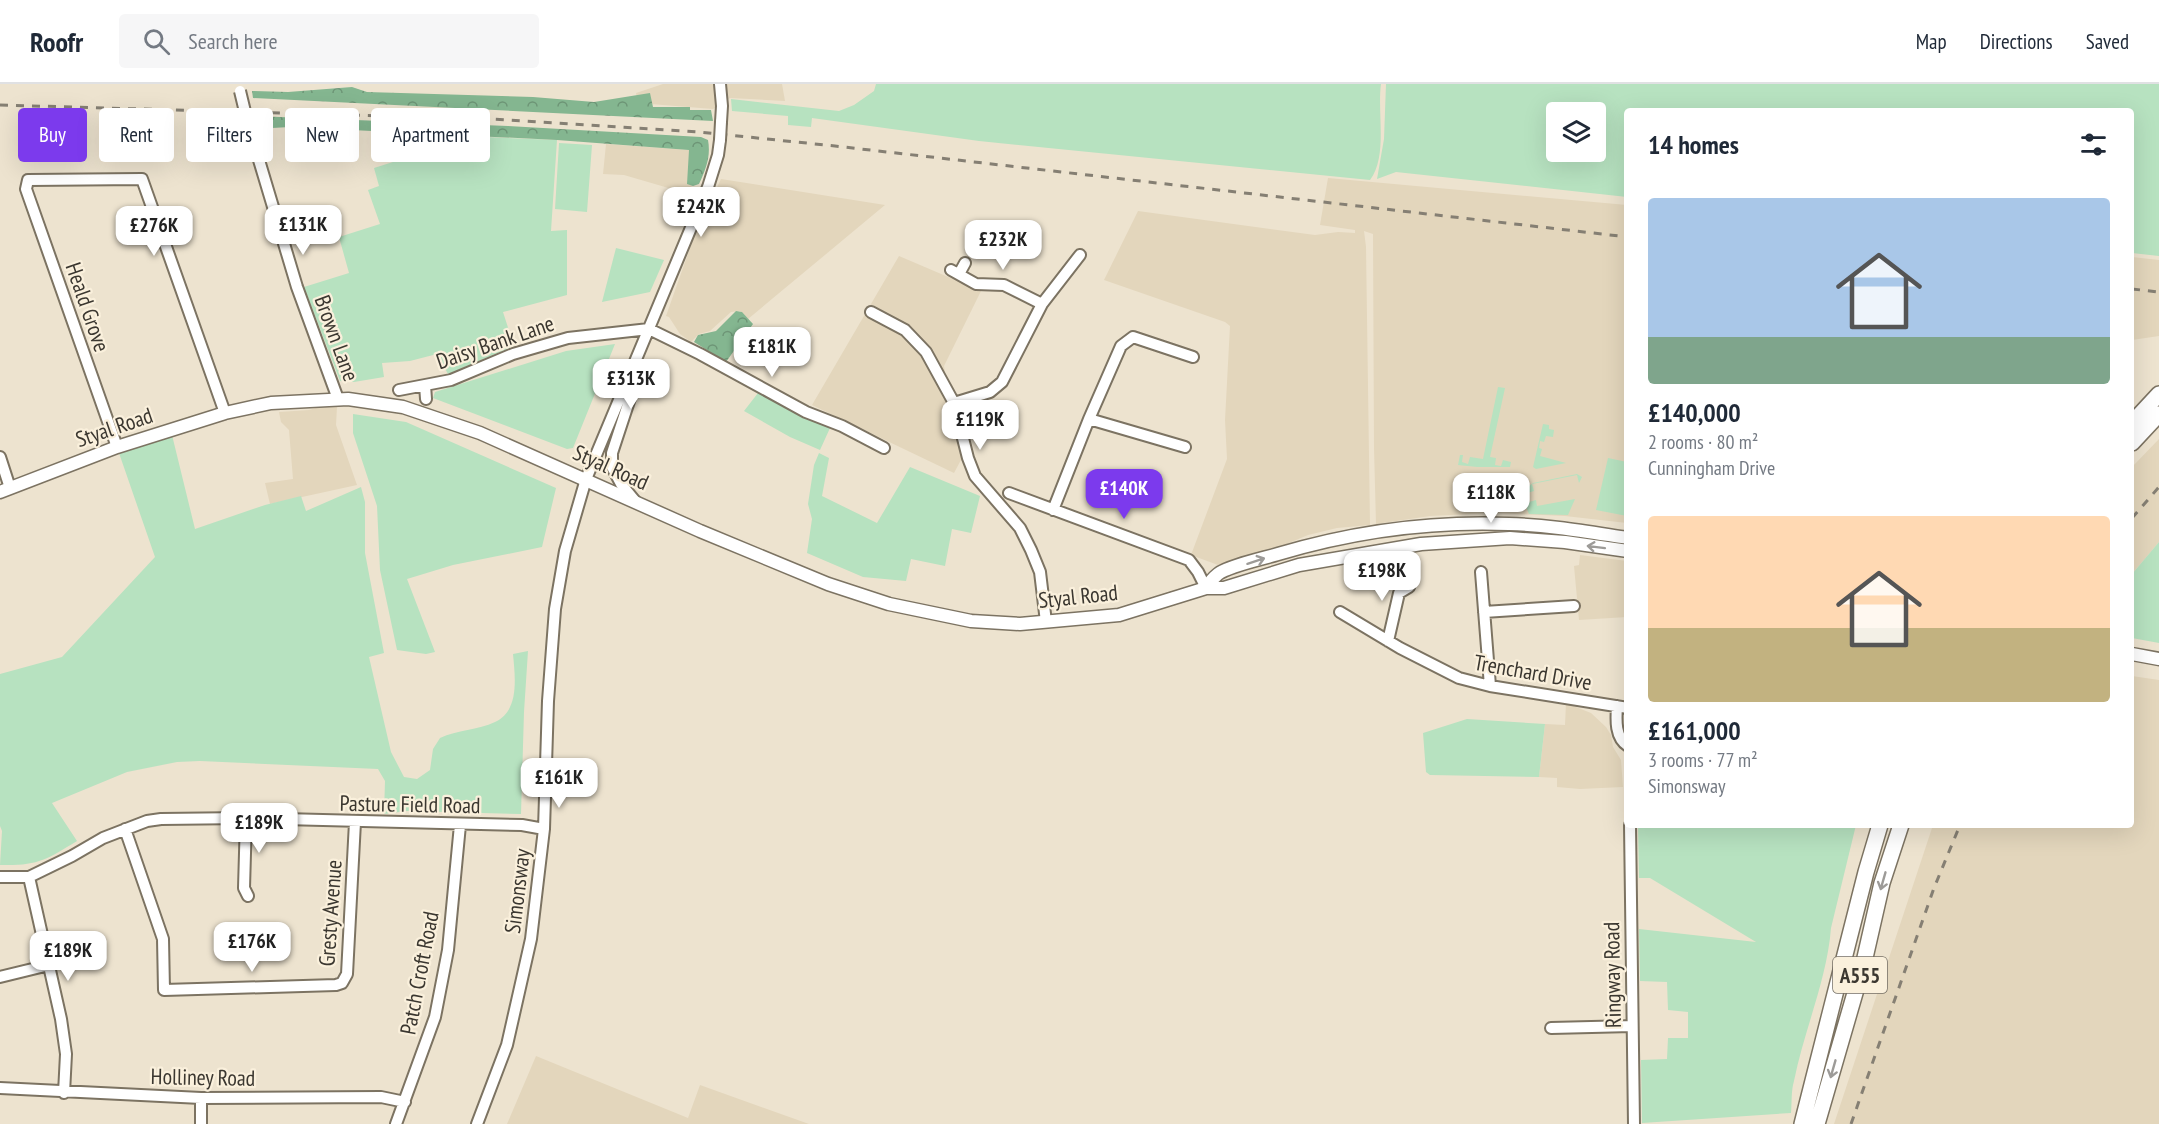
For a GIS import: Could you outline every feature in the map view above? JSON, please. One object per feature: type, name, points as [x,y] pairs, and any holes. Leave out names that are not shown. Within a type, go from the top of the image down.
[{"type":"highway","points":[[2134,421],[2159,394]]},
{"type":"highway","points":[[2134,441],[2159,414]]},
{"type":"highway","name":"A555","points":[[1802,1124],[1879,828]]},
{"type":"highway","name":"A555","points":[[1817,1124],[1864,962],[1882,883],[1899,828]]},
{"type":"main road","name":"Styal Road","points":[[5,490],[117,447],[225,413],[271,403],[338,399],[371,401],[413,410],[480,433],[828,584],[888,604],[971,621],[1020,624],[1119,615],[1206,588],[1224,588],[1299,565],[1421,544],[1510,538],[1565,542],[1624,550]]},
{"type":"main road","name":"Styal Road","points":[[1206,588],[1219,573],[1275,555],[1327,541],[1410,528],[1511,524],[1566,528],[1624,537]]},
{"type":"main road","points":[[2134,654],[2159,658]]},
{"type":"street","name":"Simonsway","points":[[477,1124],[507,1045],[531,939],[544,829],[548,701],[555,609],[565,551],[586,479],[677,256],[708,188],[720,140],[722,106],[720,84]]},
{"type":"street","name":"Brown Lane","points":[[239,88],[297,287],[338,399]]},
{"type":"street","name":"Heald Grove","points":[[117,447],[26,189],[28,180],[142,179],[225,413]]},
{"type":"street","points":[[954,403],[990,392],[1002,382],[1042,304],[1080,255]]},
{"type":"street","points":[[965,263],[955,272],[976,284],[1004,285],[1042,304]]},
{"type":"street","points":[[871,312],[891,321],[914,338],[926,352],[954,403],[975,476],[1020,528],[1031,550],[1040,572],[1046,622]]},
{"type":"street","name":"Daisy Bank Lane","points":[[399,390],[451,380],[513,354],[568,338],[649,329]]},
{"type":"street","points":[[649,329],[806,412],[842,426],[884,448]]},
{"type":"street","points":[[1053,510],[1121,346],[1133,337],[1193,357]]},
{"type":"street","points":[[633,367],[635,383],[612,453],[612,467],[621,484],[635,501]]},
{"type":"street","name":"Daisy Bank Lane","points":[[425,385],[426,399]]},
{"type":"street","points":[[1089,419],[1185,447]]},
{"type":"street","points":[[0,457],[5,490]]},
{"type":"street","points":[[1009,493],[1189,560],[1206,588]]},
{"type":"street","points":[[1480,572],[1490,686]]},
{"type":"street","points":[[1388,640],[1399,593],[1409,587]]},
{"type":"street","points":[[1484,612],[1574,606]]},
{"type":"street","name":"Trenchard Drive","points":[[1340,612],[1459,678],[1490,686],[1622,707]]},
{"type":"street","points":[[1622,707],[1616,726],[1624,742]]},
{"type":"street","points":[[246,818],[244,888],[248,896]]},
{"type":"street","name":"Pasture Field Road","points":[[0,878],[29,876],[72,856],[103,838],[161,819],[246,818],[522,825],[544,829]]},
{"type":"street","name":"Gresty Avenue","points":[[125,829],[163,939],[164,990],[336,985],[342,983],[347,974],[355,822]]},
{"type":"street","name":"Patch Croft Road","points":[[396,1124],[438,1006],[448,951],[460,825]]},
{"type":"street","name":"Ringway Road","points":[[1630,828],[1634,1124]]},
{"type":"street","points":[[29,876],[66,1054],[64,1093]]},
{"type":"street","points":[[0,977],[49,965]]},
{"type":"street","points":[[1551,1028],[1632,1026]]},
{"type":"street","name":"Holliney Road","points":[[0,1088],[64,1093],[201,1098],[381,1097],[405,1102]]},
{"type":"street","points":[[201,1098],[201,1124]]},
{"type":"shaded area","points":[[663,84],[782,84],[785,101],[730,98],[713,109],[638,103],[636,93]]},
{"type":"shaded area","points":[[606,144],[703,151],[689,194],[624,175],[603,174]]},
{"type":"shaded area","points":[[1328,178],[1624,205],[1624,523],[1565,516],[1492,513],[1430,516],[1376,524],[1373,234],[1364,231],[1370,525],[1337,528],[1308,535],[1277,548],[1218,565],[1191,555],[1227,459],[1225,420],[1230,326],[1225,322],[1104,280],[1138,211],[1315,235],[1338,232],[1355,233],[1355,230],[1320,225]]},
{"type":"shaded area","points":[[721,179],[885,205],[748,319],[740,311],[731,312],[710,331],[699,334],[691,342],[680,334],[666,316],[696,231]]},
{"type":"shaded area","points":[[899,256],[981,291],[944,366],[952,421],[962,458],[954,473],[812,405]]},
{"type":"shaded area","points":[[2134,257],[2159,260],[2159,336],[2134,340]]},
{"type":"shaded area","points":[[337,407],[336,425],[357,485],[270,504],[265,483],[293,479],[289,430],[281,422],[279,412]]},
{"type":"shaded area","points":[[2159,439],[2159,542],[2134,572],[2134,465]]},
{"type":"shaded area","points":[[1580,555],[1624,561],[1624,617],[1579,620],[1574,566],[1579,565]]},
{"type":"shaded area","points":[[2134,676],[2159,680],[2159,1124],[1834,1124],[1932,828],[2134,828]]},
{"type":"shaded area","points":[[1566,703],[1591,713],[1606,727],[1611,735],[1613,747],[1621,760],[1623,787],[1580,789],[1557,787],[1557,778],[1539,777],[1545,724],[1565,725]]},
{"type":"shaded area","points":[[536,1056],[688,1118],[700,1085],[809,1124],[507,1124]]},
{"type":"green space","points":[[876,84],[1381,84],[1379,159],[1370,180],[979,141],[812,118],[811,127],[788,125],[788,116],[732,111],[731,99],[839,111],[854,105],[874,91]]},
{"type":"green space","points":[[1386,84],[2159,84],[2159,256],[2134,253],[2134,108],[1624,108],[1624,197],[1396,172],[1377,179],[1384,139]]},
{"type":"green space","points":[[352,87],[367,92],[533,97],[594,102],[650,93],[653,107],[690,107],[690,110],[711,110],[713,121],[490,110],[490,108],[253,98],[252,91],[288,92]]},
{"type":"green space","points":[[273,117],[285,117],[285,127],[273,128]]},
{"type":"green space","points":[[359,120],[371,121],[371,131],[359,130]]},
{"type":"green space","points":[[490,125],[701,137],[708,140],[709,152],[706,168],[699,184],[693,186],[687,184],[689,150],[490,137]]},
{"type":"green space","points":[[490,137],[557,140],[551,231],[567,230],[567,295],[503,312],[514,346],[448,374],[437,354],[410,361],[382,363],[384,377],[354,382],[340,381],[304,287],[349,273],[339,237],[380,224],[368,190],[379,186],[374,168],[393,162],[490,162]]},
{"type":"green space","points":[[559,143],[592,145],[587,212],[555,209]]},
{"type":"green space","points":[[616,248],[664,260],[650,292],[602,302]]},
{"type":"green space","points":[[736,311],[742,312],[753,324],[726,362],[694,342],[698,335],[716,331]]},
{"type":"green space","points":[[615,344],[573,448],[567,449],[433,398],[435,392],[566,351]]},
{"type":"green space","points":[[1498,387],[1505,388],[1490,457],[1496,458],[1495,465],[1501,466],[1503,460],[1511,462],[1510,467],[1458,465],[1460,455],[1463,455],[1462,462],[1468,464],[1470,457],[1483,459]]},
{"type":"green space","points":[[758,393],[830,428],[820,450],[790,437],[744,411]]},
{"type":"green space","points":[[353,414],[406,422],[556,488],[542,547],[453,565],[407,579],[435,652],[426,654],[397,650],[380,570],[377,506],[353,433]]},
{"type":"green space","points":[[1543,424],[1549,425],[1549,429],[1554,430],[1553,437],[1546,436],[1544,442],[1540,441],[1539,448],[1542,449],[1540,456],[1566,463],[1536,469],[1533,467]]},
{"type":"green space","points":[[172,435],[195,529],[265,505],[301,496],[306,511],[361,487],[365,502],[365,553],[384,653],[369,657],[391,752],[404,777],[417,779],[430,770],[433,749],[440,738],[488,725],[503,717],[509,710],[514,692],[513,654],[528,651],[521,814],[407,811],[384,814],[385,781],[378,769],[177,762],[127,772],[52,803],[77,841],[57,853],[32,863],[0,865],[2,831],[0,826],[0,674],[62,657],[155,557],[119,453]]},
{"type":"green space","points":[[819,453],[829,458],[822,496],[877,523],[910,467],[980,496],[971,533],[952,529],[945,566],[911,559],[906,581],[863,577],[807,553],[812,519],[808,504],[814,465]]},
{"type":"green space","points":[[1608,458],[1624,461],[1624,515],[1596,510]]},
{"type":"green space","points":[[1577,474],[1582,477],[1579,483],[1577,475],[1532,484],[1534,491],[1527,493],[1529,502],[1536,500],[1537,506],[1575,499],[1568,515],[1529,514],[1525,493],[1529,486],[1533,483]]},
{"type":"green space","points":[[2159,542],[2159,643],[2134,638],[2134,572]]},
{"type":"green space","points":[[1467,719],[1545,724],[1539,777],[1430,775],[1426,772],[1423,733]]},
{"type":"green space","points":[[1638,828],[1855,828],[1831,928],[1825,967],[1798,1062],[1793,1085],[1791,1113],[1642,1123],[1641,1060],[1667,1059],[1668,1038],[1688,1038],[1688,1012],[1668,1010],[1667,982],[1640,981],[1639,929],[1756,942],[1650,878],[1639,878]]},
{"type":"railway","points":[[0,105],[492,119],[699,132],[1624,237]]},
{"type":"railway","points":[[2134,289],[2159,292]]},
{"type":"railway","points":[[2134,516],[2159,487]]},
{"type":"railway","points":[[1851,1124],[1934,888],[1959,828]]}]
